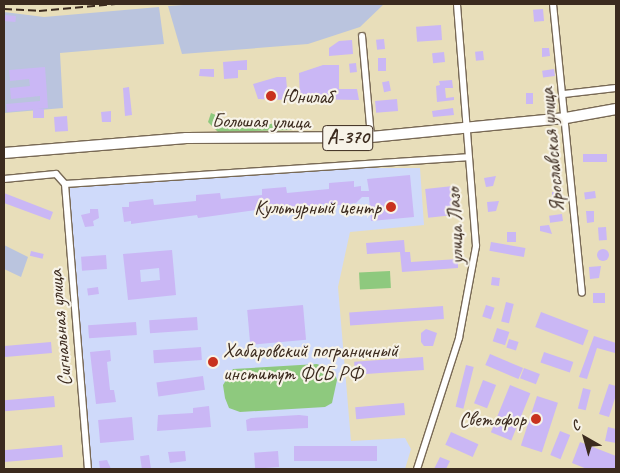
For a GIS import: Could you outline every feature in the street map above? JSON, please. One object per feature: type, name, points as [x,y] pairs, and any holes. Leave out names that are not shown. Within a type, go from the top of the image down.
[{"type":"highway","name":"Большая улица","points":[[578,117],[616,109]]},
{"type":"highway","name":"Большая улица","points":[[4,153],[186,138],[371,137],[566,118],[616,116]]},
{"type":"street","name":"улица Лазо","points":[[417,469],[459,338],[473,273],[476,246],[467,157],[457,4]]},
{"type":"street","name":"Ярославская улица","points":[[553,4],[564,94],[582,293]]},
{"type":"street","points":[[362,36],[371,137]]},
{"type":"street","points":[[564,94],[616,88]]},
{"type":"street","points":[[4,179],[56,174],[65,184],[467,157]]},
{"type":"street","name":"Сигнальная улица","points":[[65,184],[88,469]]},
{"type":"shaded area","points":[[199,4],[384,4],[360,27],[308,44],[182,54],[168,6]]},
{"type":"shaded area","points":[[159,7],[164,44],[60,53],[63,108],[4,113],[4,12],[44,17]]},
{"type":"shaded area","name":"Хабаровский пограничный институт ФСБ РФ","points":[[317,168],[420,168],[424,225],[350,232],[338,287],[351,441],[405,438],[411,449],[405,469],[90,469],[69,188]]},
{"type":"shaded area","points":[[4,245],[28,257],[21,277],[4,269]]},
{"type":"green space","points":[[211,113],[218,116],[219,123],[289,124],[294,130],[218,132],[208,122]]},
{"type":"green space","points":[[390,271],[391,288],[360,290],[359,273]]},
{"type":"green space","points":[[317,364],[334,371],[337,380],[332,403],[325,407],[240,412],[229,408],[223,385],[233,369]]},
{"type":"building","points":[[543,9],[544,21],[534,22],[533,10]]},
{"type":"building","points":[[4,15],[16,16],[15,22],[4,21]]},
{"type":"building","points":[[441,25],[442,40],[417,42],[416,27]]},
{"type":"building","points":[[384,39],[385,49],[377,50],[376,40]]},
{"type":"building","points":[[352,40],[353,54],[329,56],[329,48],[339,41]]},
{"type":"building","points":[[542,48],[549,48],[550,56],[542,57]]},
{"type":"building","points":[[483,51],[484,60],[476,61],[475,52]]},
{"type":"building","points":[[444,52],[445,62],[433,63],[432,53]]},
{"type":"building","points":[[378,58],[386,58],[386,71],[378,71]]},
{"type":"building","points":[[247,60],[247,70],[238,70],[238,78],[224,79],[223,62]]},
{"type":"building","points":[[356,63],[357,72],[350,73],[349,64]]},
{"type":"building","points":[[323,65],[339,65],[339,89],[357,89],[359,100],[300,99],[299,73]]},
{"type":"building","points":[[45,67],[48,108],[7,112],[6,104],[40,101],[40,96],[11,99],[10,88],[30,86],[29,79],[10,81],[9,70]]},
{"type":"building","points":[[200,69],[214,69],[214,77],[199,76]]},
{"type":"building","points":[[554,69],[555,76],[543,78],[542,71]]},
{"type":"building","points":[[277,77],[286,77],[288,100],[258,99],[253,84]]},
{"type":"building","points":[[452,80],[453,88],[445,88],[446,98],[454,97],[454,100],[437,102],[436,86],[440,85],[439,81]]},
{"type":"building","points":[[389,81],[391,91],[384,92],[382,82]]},
{"type":"building","points":[[129,87],[132,115],[125,116],[123,88]]},
{"type":"building","points":[[526,93],[533,93],[533,104],[526,104]]},
{"type":"building","points":[[397,99],[398,111],[376,113],[375,101]]},
{"type":"building","points":[[453,108],[454,115],[433,117],[432,111]]},
{"type":"building","points":[[33,109],[44,109],[44,118],[33,118]]},
{"type":"building","points":[[111,111],[111,122],[102,122],[101,112]]},
{"type":"building","points":[[67,116],[68,131],[55,132],[54,117]]},
{"type":"building","points":[[583,154],[607,154],[607,162],[583,162]]},
{"type":"building","points":[[410,175],[414,217],[371,221],[369,197],[362,197],[356,203],[331,206],[331,203],[264,212],[264,209],[198,218],[197,215],[131,224],[131,221],[124,222],[122,207],[129,207],[129,202],[153,199],[154,205],[196,201],[196,195],[220,193],[221,199],[262,195],[262,189],[286,187],[287,193],[329,189],[329,183],[354,181],[354,187],[361,186],[361,191],[369,191],[367,179]]},
{"type":"building","points":[[496,176],[493,186],[486,187],[484,178]]},
{"type":"building","points":[[453,186],[456,215],[428,218],[425,189]]},
{"type":"building","points":[[595,191],[596,198],[585,199],[584,193]]},
{"type":"building","points":[[552,192],[562,192],[562,199],[552,199]]},
{"type":"building","points":[[4,193],[53,212],[50,220],[4,203]]},
{"type":"building","points":[[499,201],[496,211],[488,212],[487,202]]},
{"type":"building","points":[[90,209],[98,209],[99,218],[93,221],[94,226],[85,227],[81,215],[90,213]]},
{"type":"building","points":[[586,211],[594,211],[594,222],[587,223]]},
{"type":"building","points":[[562,214],[563,221],[550,223],[549,216]]},
{"type":"building","points":[[549,225],[552,234],[540,231],[540,226]]},
{"type":"building","points":[[606,227],[607,240],[599,241],[598,228]]},
{"type":"building","points":[[507,232],[516,232],[516,242],[507,242]]},
{"type":"building","points":[[404,240],[405,252],[410,252],[411,262],[458,259],[458,268],[402,272],[400,252],[367,254],[366,243]]},
{"type":"building","points":[[491,242],[525,248],[524,257],[489,251]]},
{"type":"building","points":[[601,249],[605,249],[609,255],[605,261],[601,261],[597,257],[597,253]]},
{"type":"building","points":[[172,250],[176,295],[128,300],[123,254]],"holes":[[[159,268],[160,280],[141,282],[140,270]]]},
{"type":"building","points":[[31,251],[44,254],[43,259],[30,256]]},
{"type":"building","points":[[106,255],[107,269],[82,271],[81,257]]},
{"type":"building","points":[[601,266],[599,278],[590,279],[589,267]]},
{"type":"building","points":[[492,277],[500,278],[499,286],[491,285]]},
{"type":"building","points":[[98,287],[99,294],[88,295],[87,289]]},
{"type":"building","points":[[593,293],[605,293],[605,303],[593,303]]},
{"type":"building","points":[[506,302],[514,304],[509,323],[501,321]]},
{"type":"building","points":[[303,305],[306,340],[250,345],[247,310]]},
{"type":"building","points":[[486,305],[495,308],[491,319],[482,316]]},
{"type":"building","points":[[443,306],[444,319],[350,326],[349,313]]},
{"type":"building","points":[[541,312],[589,330],[583,345],[535,327]]},
{"type":"building","points":[[197,317],[198,330],[150,333],[149,320]]},
{"type":"building","points":[[136,322],[137,335],[89,338],[88,325]]},
{"type":"building","points":[[497,328],[509,332],[505,345],[493,341]]},
{"type":"building","points":[[426,329],[437,333],[433,346],[424,346],[421,342],[421,333]]},
{"type":"building","points":[[594,336],[616,343],[615,353],[597,348],[587,379],[579,377]]},
{"type":"building","points":[[509,339],[519,342],[516,351],[506,348]]},
{"type":"building","points":[[51,342],[52,353],[5,357],[4,346]]},
{"type":"building","points":[[201,347],[202,360],[154,363],[153,350]]},
{"type":"building","points":[[110,350],[111,361],[107,362],[110,390],[114,390],[116,402],[96,404],[90,352]]},
{"type":"building","points":[[544,352],[573,362],[570,372],[540,362]]},
{"type":"building","points":[[490,354],[523,368],[518,379],[485,365]]},
{"type":"building","points":[[423,357],[424,370],[355,375],[354,362]]},
{"type":"building","points":[[466,365],[474,367],[463,409],[456,407]]},
{"type":"building","points":[[524,368],[540,374],[536,384],[520,378]]},
{"type":"building","points":[[203,376],[205,390],[158,396],[156,383]]},
{"type":"building","points":[[483,380],[496,385],[487,408],[474,403]]},
{"type":"building","points":[[609,384],[616,386],[616,395],[609,417],[599,414]]},
{"type":"building","points":[[510,385],[530,393],[511,441],[491,432]]},
{"type":"building","points":[[583,388],[591,390],[586,410],[578,408]]},
{"type":"building","points":[[54,396],[55,407],[5,411],[4,400]]},
{"type":"building","points":[[537,396],[558,403],[542,452],[521,445]]},
{"type":"building","points":[[404,403],[405,415],[356,419],[355,407]]},
{"type":"building","points":[[209,406],[211,427],[157,431],[158,415],[193,413],[193,408]]},
{"type":"building","points":[[308,416],[308,428],[247,431],[246,420],[251,418]]},
{"type":"building","points":[[132,417],[134,440],[100,443],[98,420]]},
{"type":"building","points":[[608,427],[616,429],[616,443],[605,441]]},
{"type":"building","points":[[560,431],[570,435],[560,459],[550,455]]},
{"type":"building","points":[[451,432],[478,444],[473,457],[445,445]]},
{"type":"building","points":[[580,442],[616,456],[616,469],[587,469],[572,463]]},
{"type":"building","points":[[62,445],[63,457],[4,462],[4,450]]},
{"type":"building","points":[[294,446],[377,446],[377,461],[294,461]]},
{"type":"building","points":[[185,451],[186,461],[170,463],[168,452]]},
{"type":"building","points":[[278,451],[279,467],[255,469],[254,453]]},
{"type":"building","points":[[149,455],[151,469],[142,469],[140,456]]},
{"type":"building","points":[[440,457],[450,461],[446,469],[434,469]]},
{"type":"building","points":[[107,460],[111,469],[100,469],[99,461]]},
{"type":"railway","points":[[4,9],[39,11],[116,4]]},
{"type":"place","name":"Юнилаб","points":[[271,96]]},
{"type":"place","name":"Культурный центр","points":[[391,207]]},
{"type":"place","name":"Хабаровский пограничный институт ФСБ РФ","points":[[213,362]]},
{"type":"place","name":"Светофор","points":[[536,419]]}]
